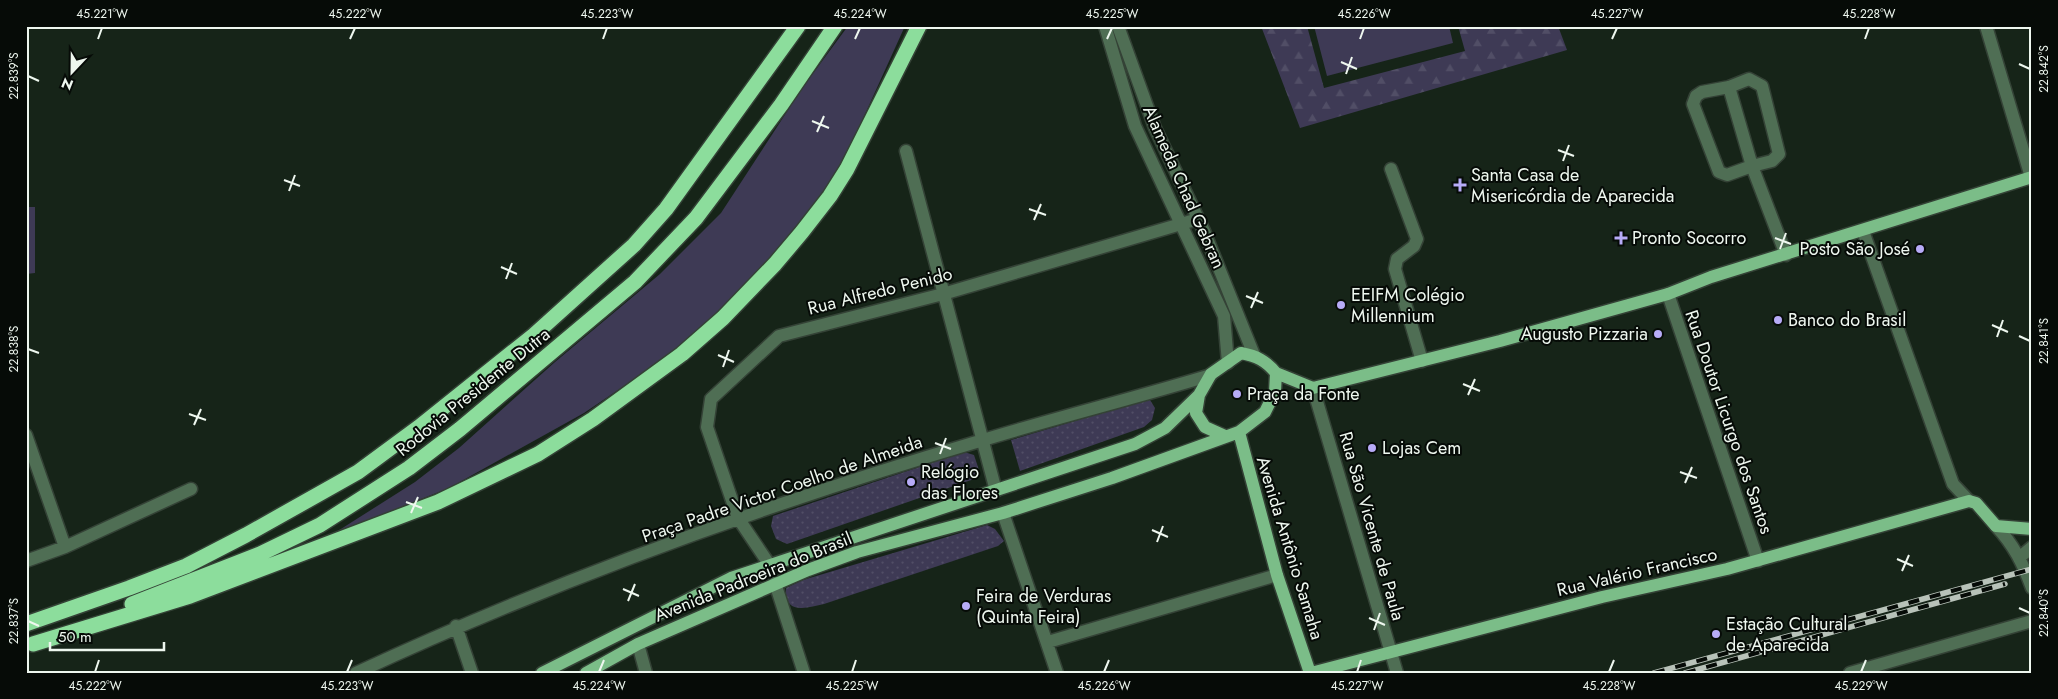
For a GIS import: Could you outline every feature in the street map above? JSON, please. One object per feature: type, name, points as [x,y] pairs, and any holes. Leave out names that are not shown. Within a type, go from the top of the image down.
[{"type":"highway","name":"Rodovia Presidente Dutra","points":[[26,624],[186,566],[358,472],[419,427],[534,335],[634,245],[666,209],[798,26]]},
{"type":"highway","name":"Rodovia Presidente Dutra","points":[[29,645],[260,554],[320,525],[409,468],[468,422],[635,282],[696,218],[782,105],[835,26]]},
{"type":"highway","points":[[29,645],[190,596],[438,502],[538,454],[593,419],[682,354],[723,318],[775,264],[802,232],[830,196],[847,169],[919,26]]},
{"type":"main road","points":[[1276,373],[1275,392],[1265,412],[1239,432],[1225,436],[1205,428],[1196,413],[1199,395],[1211,375],[1241,353],[1254,355],[1266,361],[1276,373],[1313,388],[1422,361],[1668,294],[1711,277],[2031,177]]},
{"type":"main road","name":"Avenida Padroeira do Brasil","points":[[542,673],[701,592],[769,564],[1135,444],[1165,428],[1199,395]]},
{"type":"main road","name":"Avenida Antônio Samaha","points":[[1239,432],[1277,575],[1311,673]]},
{"type":"main road","name":"Avenida Padroeira do Brasil","points":[[586,673],[638,644],[775,583],[857,552],[1003,513],[1112,478],[1225,436]]},
{"type":"main road","points":[[996,491],[1003,513]]},
{"type":"main road","points":[[1969,501],[1976,504],[1996,526],[2032,530]]},
{"type":"main road","name":"Rua Valério Francisco","points":[[1311,673],[1602,597],[1758,561],[1969,501]]},
{"type":"street","name":"Alameda Chad Gebran","points":[[1105,26],[1135,126],[1224,316],[1228,363]]},
{"type":"street","name":"Alameda Chad Gebran","points":[[1118,26],[1155,128],[1198,219],[1254,355]]},
{"type":"street","points":[[1986,26],[2031,177]]},
{"type":"street","points":[[1748,79],[1762,86],[1773,122],[1779,154],[1772,161],[1752,166],[1726,175],[1719,172],[1693,104],[1696,96],[1702,92],[1728,87],[1748,79]]},
{"type":"street","points":[[1728,87],[1752,166],[1786,255]]},
{"type":"street","points":[[1149,156],[1165,148]]},
{"type":"street","points":[[906,151],[996,491]]},
{"type":"street","points":[[1391,169],[1418,239],[1414,246],[1396,259],[1395,269],[1422,361]]},
{"type":"street","name":"Rua Alfredo Penido","points":[[769,564],[738,518],[707,427],[711,399],[779,336],[943,294],[1198,219]]},
{"type":"street","points":[[1863,230],[1953,484],[1969,501]]},
{"type":"street","name":"Rua Doutor Licurgo dos Santos","points":[[1668,294],[1758,561]]},
{"type":"street","name":"Praça Padre Victor Coelho de Almeida","points":[[356,673],[456,626],[738,518],[982,440],[1211,375]]},
{"type":"street","name":"Rua São Vicente de Paula","points":[[1313,388],[1397,673]]},
{"type":"street","points":[[26,435],[65,546]]},
{"type":"street","points":[[1949,506],[1953,484]]},
{"type":"street","points":[[26,562],[191,489]]},
{"type":"street","points":[[1003,513],[1057,673]]},
{"type":"street","points":[[1996,526],[2010,541],[2020,557],[2032,588]]},
{"type":"street","points":[[2020,557],[2032,547]]},
{"type":"street","points":[[1048,642],[1277,575]]},
{"type":"street","points":[[775,583],[804,673]]},
{"type":"street","points":[[1850,673],[2032,621]]},
{"type":"street","points":[[456,626],[472,673]]},
{"type":"street","points":[[638,644],[646,673]]},
{"type":"green space","points":[[848,26],[905,26],[846,156],[802,226],[720,312],[661,361],[584,413],[449,488],[333,534],[415,482],[459,448],[555,362],[660,274],[721,213],[803,87]]},
{"type":"green space","points":[[1261,26],[1307,26],[1324,88],[1465,51],[1458,26],[1558,26],[1567,50],[1300,128]]},
{"type":"green space","points":[[1314,26],[1449,26],[1453,43],[1327,76]]},
{"type":"green space","points":[[26,207],[35,207],[35,273],[26,274]]},
{"type":"green space","points":[[1150,400],[1155,408],[1152,420],[1144,427],[1020,471],[1011,440]]},
{"type":"green space","points":[[964,452],[974,455],[979,470],[977,478],[787,544],[776,539],[771,526],[773,516]]},
{"type":"green space","points":[[987,525],[995,529],[1004,541],[998,546],[824,604],[798,608],[793,606],[786,597],[786,588],[803,580]]},
{"type":"railway","points":[[1654,673],[2032,569]]},
{"type":"railway","points":[[1685,673],[2005,584]]},
{"type":"place","name":"Santa Casa de Misericórdia de Aparecida","points":[[1460,185]]},
{"type":"place","name":"Pronto Socorro","points":[[1621,238]]},
{"type":"place","name":"Posto São José","points":[[1920,249]]},
{"type":"place","name":"EEIFM Colégio Millennium","points":[[1341,305]]},
{"type":"place","name":"Banco do Brasil","points":[[1778,320]]},
{"type":"place","name":"Augusto Pizzaria","points":[[1658,334]]},
{"type":"place","name":"Praça da Fonte","points":[[1237,394]]},
{"type":"place","name":"Lojas Cem","points":[[1372,448]]},
{"type":"place","name":"Relógio das Flores","points":[[911,482]]},
{"type":"place","name":"Feira de Verduras (Quinta Feira)","points":[[966,606]]},
{"type":"place","name":"Estação Cultural de Aparecida","points":[[1716,634]]}]
